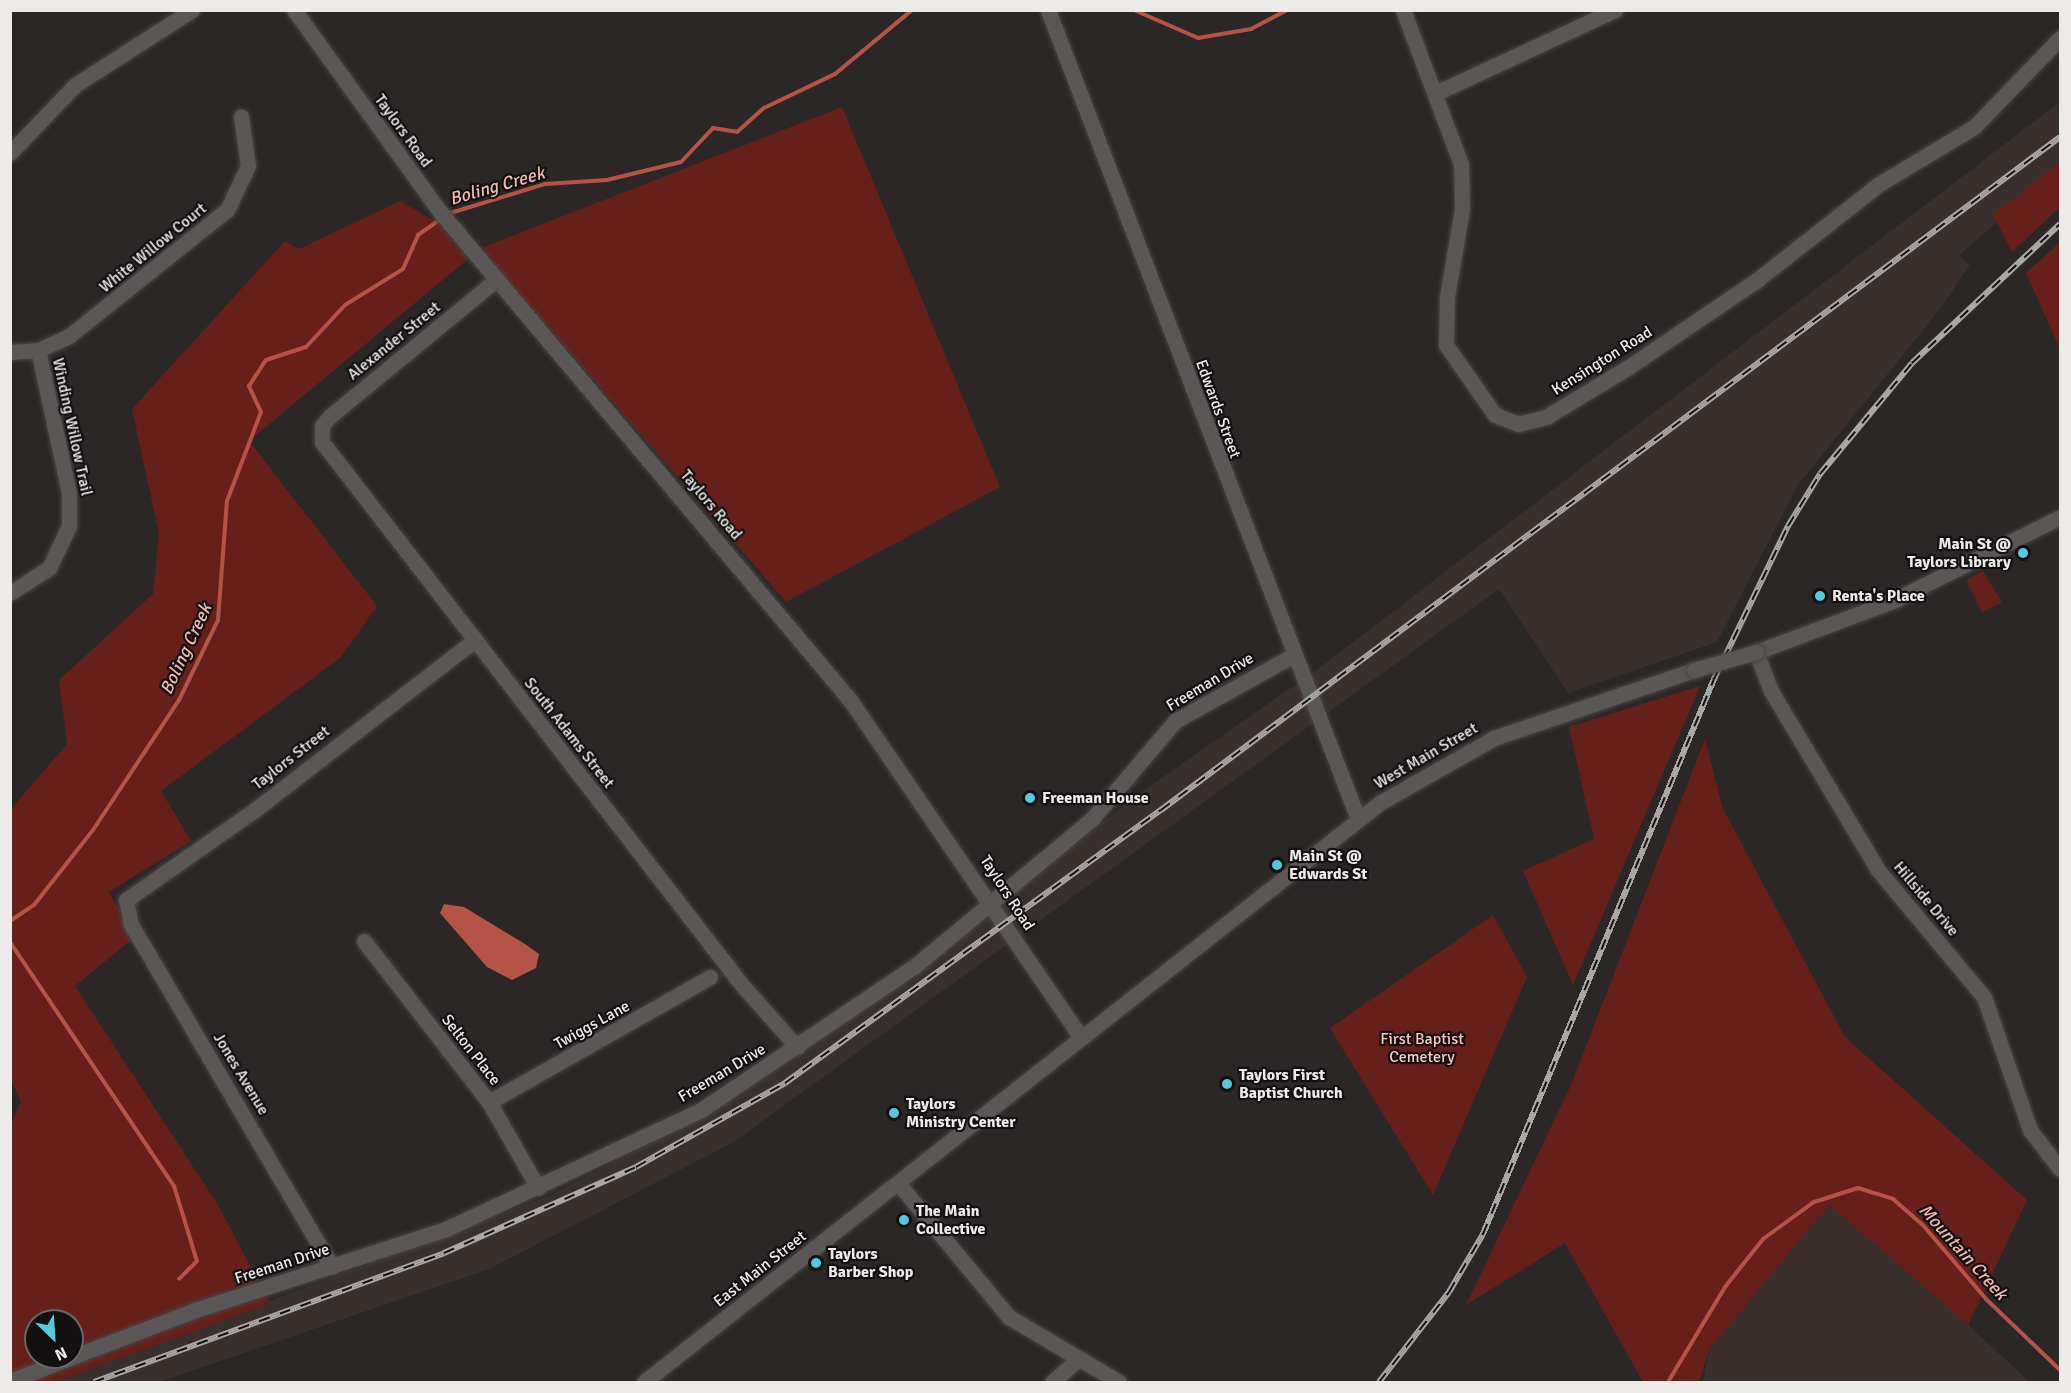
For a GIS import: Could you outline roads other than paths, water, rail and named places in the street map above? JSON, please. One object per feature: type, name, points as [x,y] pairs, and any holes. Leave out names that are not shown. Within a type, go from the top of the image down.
[{"type":"street","points":[[10,153],[67,90],[192,10]]},
{"type":"street","name":"Taylors Road","points":[[294,10],[441,213],[850,700],[990,899],[1081,1037]]},
{"type":"street","name":"Edwards Street","points":[[1048,10],[1292,656],[1358,819]]},
{"type":"street","name":"Kensington Road","points":[[1403,10],[1438,92],[1463,184],[1446,345],[1494,415],[1526,424],[1637,361],[1757,280],[1895,173],[1974,127],[2061,38]]},
{"type":"street","points":[[1438,92],[1615,10]]},
{"type":"street","name":"White Willow Court","points":[[10,352],[38,350],[98,315],[228,210],[248,166],[241,116]]},
{"type":"street","name":"Alexander Street","points":[[320,435],[329,417],[497,279]]},
{"type":"street","name":"Winding Willow Trail","points":[[10,593],[49,568],[69,526],[69,493],[38,350]]},
{"type":"street","name":"South Adams Street","points":[[320,435],[475,640],[797,1047]]},
{"type":"street","name":"West Main Street","points":[[898,1183],[1358,819],[1424,775],[1494,738],[1569,708],[1756,652],[1890,602],[2061,517]]},
{"type":"street","name":"Taylors Street","points":[[126,900],[256,808],[475,640]]},
{"type":"street","name":"Hillside Drive","points":[[1756,652],[1771,691],[1878,870],[1989,1006],[2030,1130],[2061,1169]]},
{"type":"street","name":"Freeman Drive","points":[[84,1353],[446,1229],[538,1188],[700,1110],[916,965],[990,899],[1092,819],[1174,721],[1292,656]]},
{"type":"street","name":"Jones Avenue","points":[[126,900],[131,924],[332,1267]]},
{"type":"street","name":"Selton Place","points":[[364,941],[489,1102],[538,1188]]},
{"type":"street","name":"Twiggs Lane","points":[[489,1102],[710,977]]},
{"type":"street","points":[[898,1183],[1009,1317],[1077,1360],[1119,1383]]},
{"type":"street","name":"East Main Street","points":[[644,1383],[898,1183]]},
{"type":"street","points":[[1052,1383],[1077,1360]]},
{"type":"street","name":"Freeman Drive","points":[[10,1381],[41,1369]]},
{"type":"waterway","name":"Boling Creek","points":[[447,214],[545,184],[607,180],[681,162],[713,128],[737,132],[764,108],[835,74],[912,10]]},
{"type":"waterway","name":"Boling Creek","points":[[1134,10],[1198,38],[1251,29],[1287,10]]},
{"type":"waterway","name":"Boling Creek","points":[[10,921],[34,905],[93,830],[179,700],[218,620],[227,501],[261,412],[249,386],[266,360],[306,347],[345,305],[403,269],[418,235],[441,219]]},
{"type":"waterway","points":[[10,942],[174,1186],[197,1261],[179,1279]]},
{"type":"waterway","name":"Mountain Creek","points":[[1668,1382],[1725,1287],[1763,1239],[1814,1202],[1858,1188],[1893,1199],[1922,1224],[1986,1299],[2060,1370]]},
{"type":"railway","points":[[94,1382],[444,1253],[636,1167],[785,1083],[1161,810],[2060,137]]},
{"type":"railway","points":[[1379,1382],[1449,1292],[1483,1234],[1714,679],[1788,526],[1820,474],[1912,363],[2060,224]]},
{"type":"place","name":"Main St @ Taylors Library","points":[[2023,553]]},
{"type":"place","name":"Renta's Place","points":[[1820,596]]},
{"type":"place","name":"Freeman House","points":[[1030,798]]},
{"type":"place","name":"Main St @ Edwards St","points":[[1277,865]]},
{"type":"place","name":"Taylors First Baptist Church","points":[[1227,1084]]},
{"type":"place","name":"Taylors Ministry Center","points":[[894,1113]]},
{"type":"place","name":"The Main Collective","points":[[904,1220]]},
{"type":"place","name":"Taylors Barber Shop","points":[[816,1263]]},
{"type":"park label","name":"First Baptist Cemetery","points":[[1422,1048]]}]
